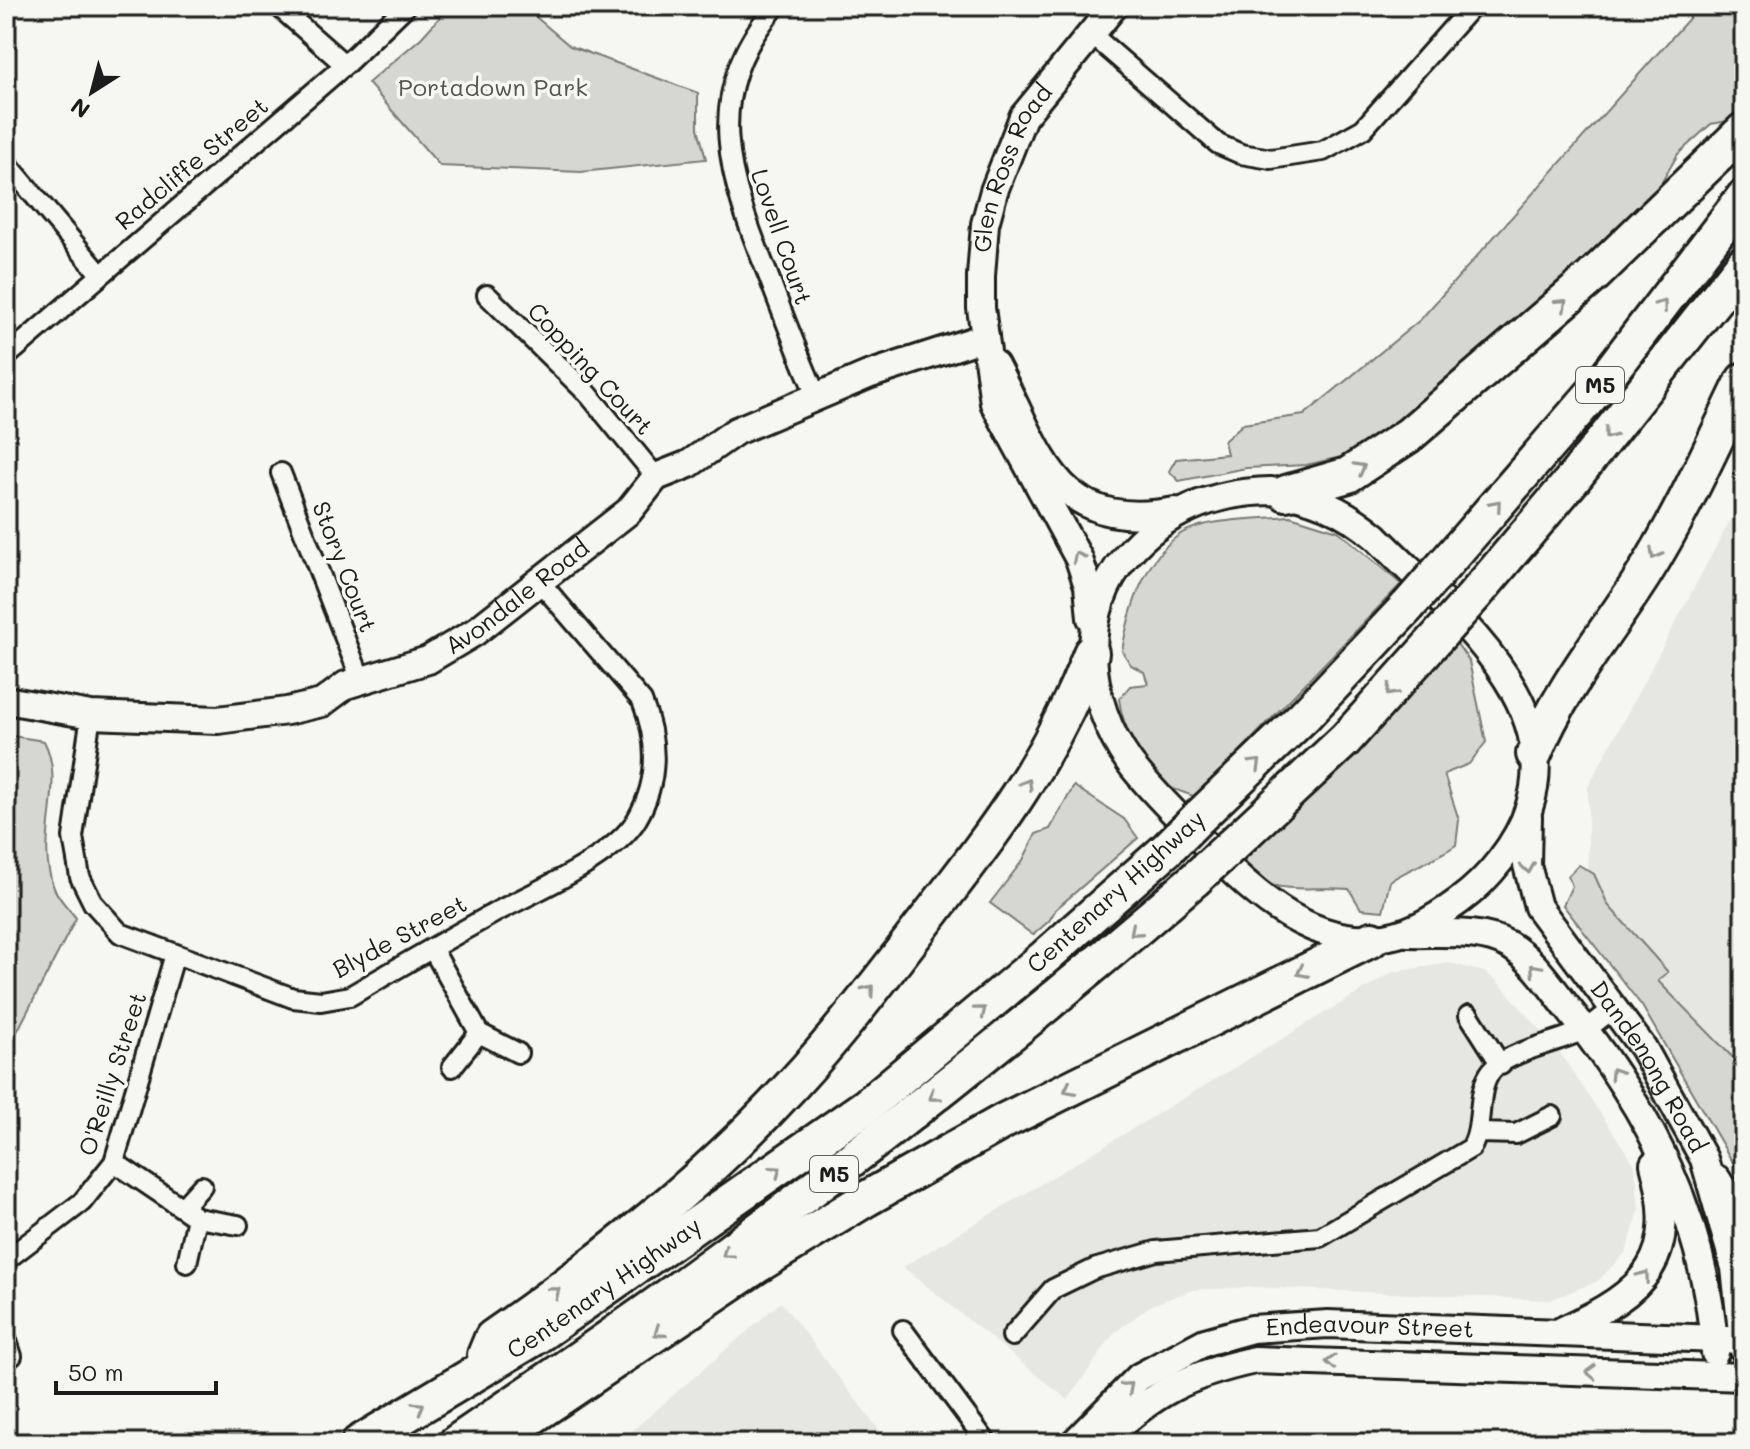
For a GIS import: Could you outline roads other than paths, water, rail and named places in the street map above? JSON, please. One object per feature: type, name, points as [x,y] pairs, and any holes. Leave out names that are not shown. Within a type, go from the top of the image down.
[{"type":"highway","points":[[1286,493],[1348,475],[1409,435],[1592,277],[1744,130]]},
{"type":"highway","name":"Centenary Highway","points":[[359,1443],[531,1340],[865,1107],[1045,957],[1166,850],[1304,716],[1408,606],[1601,384],[1744,197]]},
{"type":"highway","name":"Centenary Highway","points":[[456,1443],[697,1276],[821,1184],[1012,1034],[1194,880],[1345,740],[1475,595],[1573,479],[1744,263]]},
{"type":"highway","points":[[1534,754],[1560,696],[1644,574],[1693,486],[1744,380]]},
{"type":"highway","points":[[479,1371],[492,1338],[639,1227],[750,1128],[821,1051],[1009,813],[1061,722],[1092,643]]},
{"type":"highway","points":[[493,1443],[758,1265],[866,1199],[1004,1121],[1372,939]]},
{"type":"main road","name":"Glen Ross Road","points":[[1114,6],[1023,117],[994,191],[985,224],[981,276],[992,396],[999,416],[1085,572],[1092,643],[1104,712],[1128,761],[1234,874],[1298,920],[1333,932],[1372,939],[1408,933]]},
{"type":"main road","name":"Avondale Road","points":[[6,700],[91,715],[218,720],[322,703],[346,685],[428,660],[475,632],[629,511],[656,477],[689,464],[736,431],[816,395],[987,346]]},
{"type":"main road","name":"Glen Ross Road","points":[[987,346],[1044,463],[1067,491],[1094,508],[1117,514],[1151,515],[1183,509]]},
{"type":"main road","name":"Dandenong Road","points":[[1183,509],[1232,494],[1286,493],[1322,502],[1354,519],[1483,646],[1519,698],[1532,734],[1534,754],[1527,865],[1538,907],[1650,1061],[1704,1159],[1735,1268],[1744,1350]]},
{"type":"main road","points":[[1092,643],[1098,606],[1121,562],[1135,545],[1183,509]]},
{"type":"main road","points":[[1408,933],[1478,885],[1502,856],[1529,809]]},
{"type":"main road","name":"Dandenong Road","points":[[1408,933],[1484,936],[1512,947],[1535,968],[1585,1030],[1642,1117],[1698,1242],[1708,1282],[1710,1338],[1717,1377]]},
{"type":"main road","points":[[1557,1333],[1627,1296],[1652,1265],[1661,1243],[1664,1216],[1659,1179],[1642,1117]]},
{"type":"main road","points":[[1704,1159],[1744,1223]]},
{"type":"main road","name":"Endeavour Street","points":[[1074,1443],[1139,1377],[1205,1342],[1252,1329],[1328,1324],[1710,1338]]},
{"type":"main road","points":[[1710,1338],[1744,1340]]},
{"type":"main road","name":"Endeavour Street","points":[[1101,1443],[1126,1418],[1173,1385],[1203,1371],[1255,1360],[1744,1377]]},
{"type":"street","points":[[278,6],[345,65]]},
{"type":"street","name":"Radcliffe Street","points":[[6,357],[345,65],[406,6]]},
{"type":"street","name":"Lovell Court","points":[[776,6],[743,54],[730,101],[727,142],[737,200],[816,395]]},
{"type":"street","points":[[1090,33],[1218,144],[1241,154],[1271,159],[1323,151],[1363,129],[1472,6]]},
{"type":"street","points":[[6,162],[100,274]]},
{"type":"street","name":"Copping Court","points":[[487,295],[589,395],[656,477]]},
{"type":"street","name":"Story Court","points":[[281,473],[361,680]]},
{"type":"street","name":"Blyde Street","points":[[91,715],[73,837],[80,877],[93,903],[120,933],[293,998],[321,1001],[350,996],[593,858],[618,840],[636,821],[653,777],[654,742],[642,701],[540,582]]},
{"type":"street","points":[[432,948],[479,1033],[518,1053]]},
{"type":"street","name":"O'Reilly Street","points":[[6,1260],[82,1202],[114,1162],[175,954]]},
{"type":"street","points":[[1012,1336],[1053,1289],[1094,1269],[1156,1251],[1320,1237],[1471,1148],[1480,1133],[1483,1092],[1492,1070],[1585,1030],[1614,1008]]},
{"type":"street","points":[[1469,1015],[1501,1065]]},
{"type":"street","points":[[452,1067],[479,1033]]},
{"type":"street","points":[[1480,1133],[1516,1134],[1552,1116]]},
{"type":"street","points":[[114,1162],[190,1213],[238,1225]]},
{"type":"street","points":[[187,1263],[190,1213],[202,1186]]},
{"type":"street","points":[[903,1330],[987,1443]]},
{"type":"park label","name":"Portadown Park","points":[[493,88]]}]
